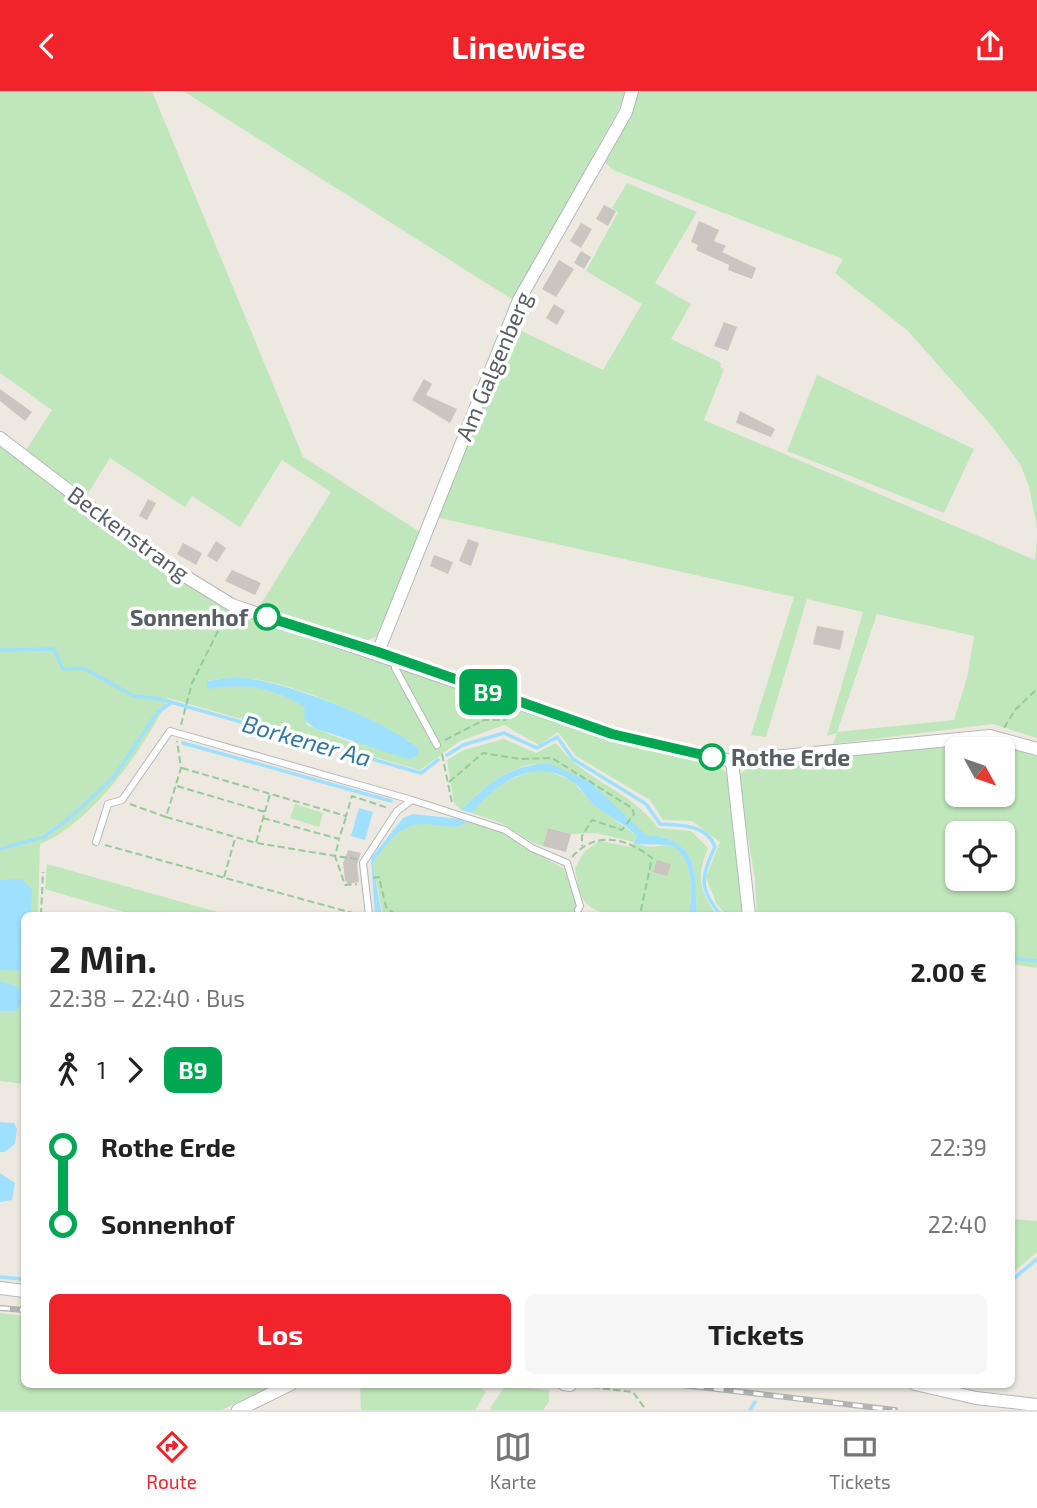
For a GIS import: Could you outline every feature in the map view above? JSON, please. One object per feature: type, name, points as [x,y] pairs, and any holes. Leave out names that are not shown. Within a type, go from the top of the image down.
[{"type":"street","name":"Am Galgenberg","points":[[378,652],[519,300],[626,112],[632,91]]},
{"type":"street","name":"Beckenstrang","points":[[0,437],[162,562],[232,605],[378,652],[612,734],[732,761],[945,740]]},
{"type":"street","name":"Beckenstrang","points":[[1015,743],[1037,749]]},
{"type":"street","points":[[732,761],[749,912]]},
{"type":"street","points":[[0,1288],[21,1291]]},
{"type":"street","points":[[238,1410],[283,1388]]},
{"type":"street","points":[[932,1388],[976,1398],[1037,1405]]},
{"type":"lane","points":[[397,659],[395,668],[437,745]]},
{"type":"lane","points":[[96,842],[108,804],[122,800],[170,730],[472,817],[505,830],[532,848],[567,863],[580,906],[578,910]]},
{"type":"lane","points":[[369,912],[363,863],[397,811],[412,800]]},
{"type":"path","points":[[166,817],[181,768],[177,734],[189,702],[192,683],[232,605]]},
{"type":"path","points":[[1000,737],[1015,710],[1037,689]]},
{"type":"path","points":[[456,813],[445,759],[437,745],[484,720],[506,720]]},
{"type":"path","points":[[449,782],[483,753],[520,759],[552,758],[632,808],[634,814],[631,823],[622,830],[592,820],[583,836],[582,846]]},
{"type":"path","points":[[181,768],[346,816]]},
{"type":"path","points":[[176,786],[265,812]]},
{"type":"path","points":[[256,843],[271,793]]},
{"type":"path","points":[[365,883],[345,885],[335,856],[352,796],[397,811]]},
{"type":"path","points":[[122,800],[235,838],[363,863]]},
{"type":"path","points":[[263,818],[340,839]]},
{"type":"path","points":[[224,878],[235,838]]},
{"type":"path","points":[[567,863],[582,846],[601,838],[637,846],[652,858],[641,912]]},
{"type":"path","points":[[96,842],[350,912]]},
{"type":"path","points":[[41,912],[43,872]]},
{"type":"path","points":[[376,877],[379,877],[386,907],[392,912]]},
{"type":"path","points":[[597,1388],[633,1392],[646,1410]]},
{"type":"green space","points":[[0,91],[152,91],[303,457],[420,532],[377,636],[362,643],[257,610],[331,492],[282,460],[240,527],[192,496],[185,507],[110,458],[87,495],[26,450],[52,410],[0,373]]},
{"type":"green space","points":[[183,91],[625,91],[619,109],[513,300]]},
{"type":"green space","points":[[635,91],[1037,91],[1037,528],[1029,486],[1020,464],[992,426],[908,331],[835,273],[843,259],[613,170],[605,162],[606,154]]},
{"type":"green space","points":[[627,183],[697,212],[655,283],[691,304],[671,339],[721,363],[720,367],[724,369],[704,420],[1035,560],[1037,538],[1037,738],[993,724],[833,744],[837,733],[827,736],[863,612],[807,599],[766,737],[751,735],[794,597],[435,517],[511,326],[603,370],[642,304],[586,271],[618,212],[612,208]],"holes":[[[877,614],[974,636],[968,674],[954,720],[837,732]]]},
{"type":"green space","points":[[817,375],[974,449],[944,513],[787,451]]},
{"type":"green space","points":[[0,445],[236,612],[716,762],[727,774],[745,881],[744,912],[724,912],[716,903],[706,877],[720,842],[692,821],[663,820],[650,800],[576,756],[558,732],[539,745],[504,725],[460,741],[420,770],[168,698],[146,739],[115,782],[78,820],[40,844],[38,912],[21,912],[21,1084],[0,1081]],"holes":[[[234,677],[279,684],[350,710],[412,743],[349,742],[307,725],[305,708],[282,695],[258,688],[208,688],[207,681]]]},
{"type":"green space","points":[[504,739],[536,753],[556,743],[580,767],[634,804],[658,828],[691,831],[708,848],[702,867],[701,883],[715,912],[697,912],[694,871],[691,860],[679,844],[658,836],[647,837],[590,782],[534,764],[503,776],[461,810],[454,803],[447,760],[464,750]]},
{"type":"green space","points":[[945,745],[945,807],[1015,807],[1015,750],[1037,757],[1037,968],[1015,964],[1015,912],[757,912],[755,879],[738,776],[747,768]]},
{"type":"green space","points":[[543,769],[572,781],[594,805],[637,836],[634,842],[596,833],[571,834],[549,828],[543,846],[533,843],[503,824],[472,813],[503,784]]},
{"type":"green space","points":[[295,804],[323,813],[319,827],[290,818]]},
{"type":"green space","points":[[469,820],[503,833],[564,869],[577,906],[574,912],[382,912],[373,865],[386,844],[414,823],[463,823]]},
{"type":"green space","points":[[600,841],[632,847],[634,842],[649,847],[664,845],[680,852],[690,878],[689,912],[601,912],[588,905],[578,888],[575,868],[585,851]]},
{"type":"green space","points":[[47,864],[217,912],[124,912],[45,889]]},
{"type":"green space","points":[[1015,1219],[1037,1221],[1037,1252],[1015,1270]]},
{"type":"green space","points":[[0,1313],[21,1316],[21,1388],[267,1388],[222,1410],[0,1410]]},
{"type":"green space","points":[[360,1388],[481,1388],[486,1392],[475,1410],[361,1410]]},
{"type":"green space","points":[[504,1388],[549,1390],[549,1402],[543,1410],[490,1408]]},
{"type":"water","points":[[234,677],[277,684],[330,702],[402,737],[418,748],[419,754],[410,759],[314,728],[304,719],[305,708],[270,691],[233,686],[207,689],[207,681]]},
{"type":"water","points":[[549,763],[590,782],[647,836],[658,836],[679,844],[691,860],[694,871],[697,912],[689,912],[690,878],[680,852],[670,846],[634,843],[637,836],[593,804],[574,783],[560,775],[532,772],[518,776],[493,791],[472,813],[461,810],[500,777],[534,765]]},
{"type":"water","points":[[359,808],[373,812],[365,840],[351,836]]},
{"type":"water","points":[[413,814],[469,820],[452,827],[423,824],[412,826],[401,831],[389,842],[373,865],[381,912],[375,912],[371,858],[403,818]]},
{"type":"water","points":[[21,879],[32,889],[31,912],[21,912],[21,971],[0,970],[0,880]]},
{"type":"water","points":[[0,981],[18,987],[21,1002],[17,1011],[0,1011]]},
{"type":"water","points":[[0,1122],[14,1123],[17,1129],[15,1144],[4,1152],[0,1152]]},
{"type":"water","points":[[0,1173],[15,1183],[12,1200],[0,1202]]},
{"type":"building","points":[[604,205],[616,211],[608,226],[596,219]]},
{"type":"building","points":[[699,221],[719,230],[714,241],[726,246],[722,252],[756,268],[752,279],[728,270],[729,265],[696,250],[698,245],[691,242]]},
{"type":"building","points":[[581,223],[592,229],[581,248],[570,241]]},
{"type":"building","points":[[581,251],[591,257],[584,269],[574,263]]},
{"type":"building","points":[[559,260],[574,269],[556,297],[542,289]]},
{"type":"building","points":[[554,304],[565,311],[557,325],[546,318]]},
{"type":"building","points":[[724,322],[737,327],[728,351],[714,346]]},
{"type":"building","points":[[424,379],[432,384],[426,395],[457,409],[450,423],[412,400]]},
{"type":"building","points":[[0,389],[32,412],[25,421],[0,401]]},
{"type":"building","points":[[740,411],[775,429],[771,437],[736,423]]},
{"type":"building","points":[[148,499],[156,503],[147,520],[139,516]]},
{"type":"building","points":[[468,539],[479,543],[471,566],[459,561]]},
{"type":"building","points":[[216,541],[226,548],[217,562],[207,556]]},
{"type":"building","points":[[183,543],[202,553],[196,565],[177,554]]},
{"type":"building","points":[[434,555],[453,562],[448,574],[430,566]]},
{"type":"building","points":[[232,570],[261,583],[255,595],[225,581]]},
{"type":"building","points":[[817,626],[844,631],[840,650],[813,644]]},
{"type":"building","points":[[548,828],[571,834],[566,852],[543,846]]},
{"type":"building","points":[[348,850],[361,853],[357,864],[359,882],[348,884],[343,863]]},
{"type":"building","points":[[657,860],[671,864],[667,876],[653,872]]},
{"type":"waterway","name":"Borkener Aa","points":[[0,650],[54,649],[63,669],[83,668],[134,696],[160,699],[421,773],[438,760]]},
{"type":"waterway","points":[[0,849],[44,837],[71,817],[114,777],[157,713],[172,702]]},
{"type":"waterway","points":[[447,755],[463,745],[504,733],[537,748],[557,737],[573,759],[646,804],[660,824],[692,827],[711,839],[715,847],[704,882],[708,897],[719,912]]},
{"type":"waterway","points":[[183,743],[391,801]]},
{"type":"waterway","name":"Borkener Aa","points":[[1015,958],[1037,961]]},
{"type":"waterway","points":[[1015,1277],[1037,1259]]},
{"type":"waterway","points":[[0,1277],[21,1279]]},
{"type":"waterway","points":[[750,1410],[755,1402]]},
{"type":"railway","points":[[0,1308],[21,1310]]},
{"type":"railway","points":[[708,1388],[895,1410]]},
{"type":"bus line","name":"B9","points":[[267,617],[378,652],[612,734],[712,757]]},
{"type":"place","name":"Sonnenhof","points":[[267,617]]},
{"type":"place","name":"Rothe Erde","points":[[712,757]]}]
